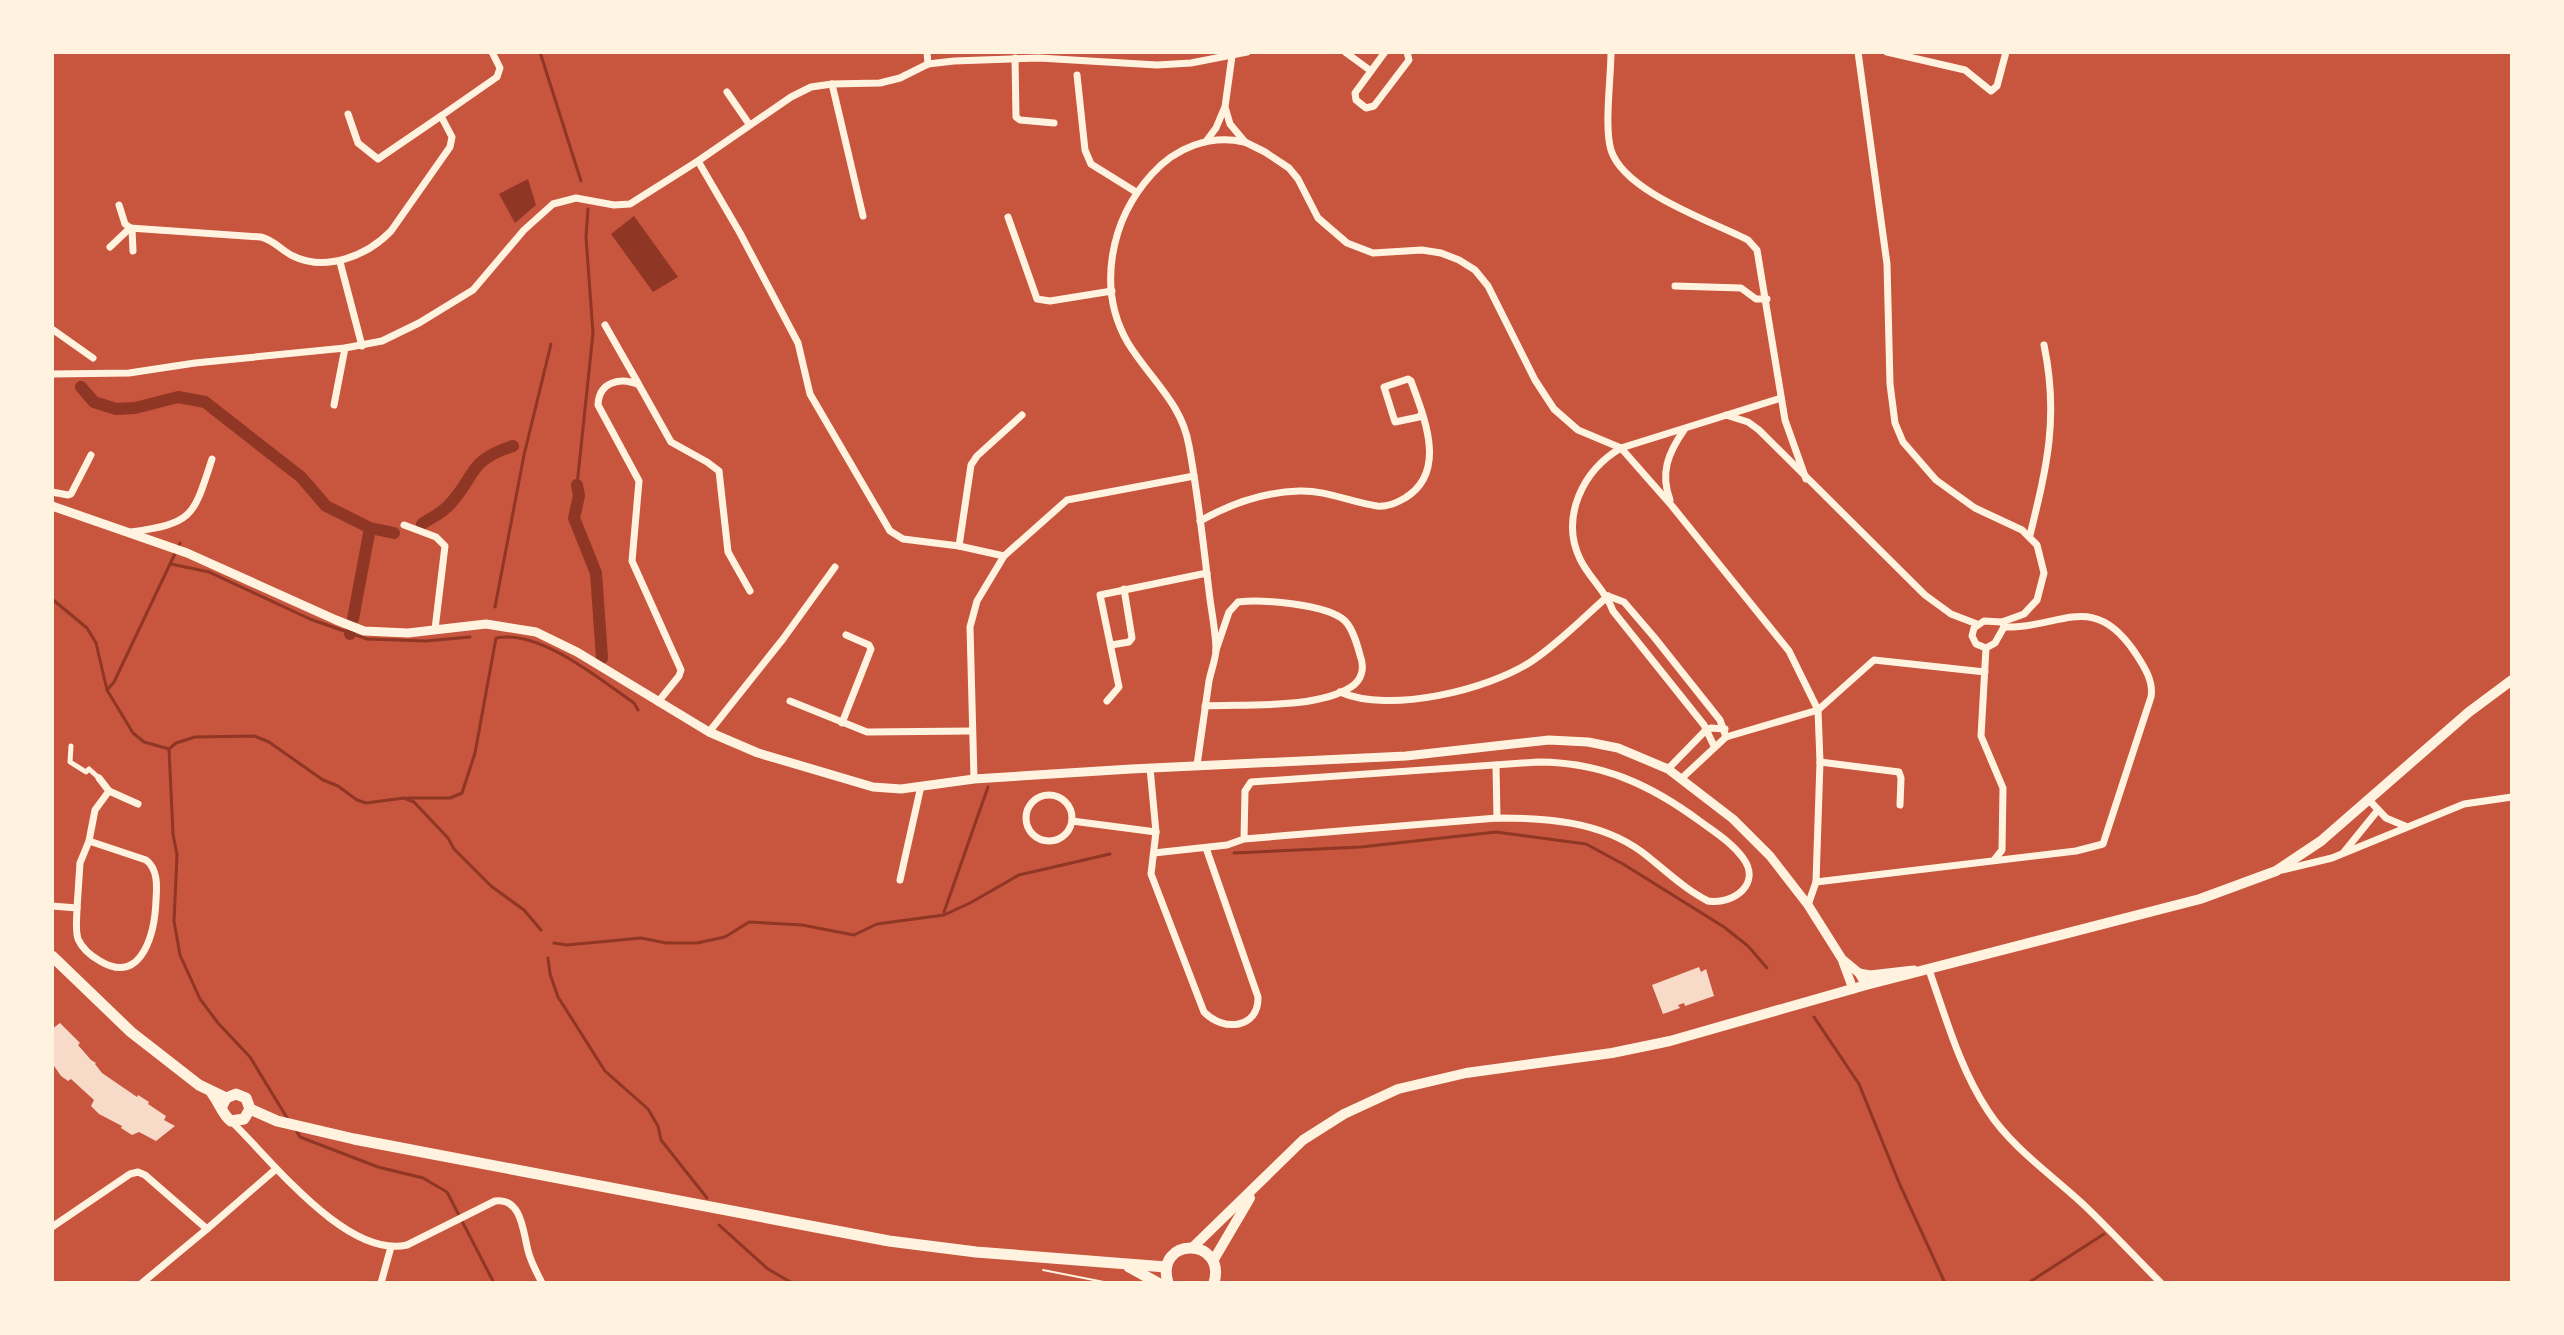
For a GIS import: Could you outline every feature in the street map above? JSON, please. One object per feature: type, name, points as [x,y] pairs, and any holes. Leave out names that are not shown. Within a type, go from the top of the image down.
[{"type":"main road","points":[[1168,1283],[1166,1267],[1173,1255],[1192,1248],[1315,1131],[1398,1089],[1455,1075],[1612,1053],[1670,1041],[1866,985],[2200,899],[2276,871],[2321,841],[2469,712],[2512,680]]},
{"type":"main road","points":[[52,956],[131,1032],[224,1102]]},
{"type":"main road","points":[[224,1102],[241,1095],[248,1102],[242,1117]]},
{"type":"main road","points":[[224,1102],[224,1115],[272,1119],[427,1154],[889,1241],[976,1252],[1166,1267]]},
{"type":"main road","points":[[1213,1261],[1262,1180]]},
{"type":"main road","points":[[1192,1248],[1200,1250],[1213,1261],[1216,1269],[1214,1283]]},
{"type":"main road","points":[[1122,1263],[1158,1283]]},
{"type":"street","points":[[348,114],[358,143],[378,159],[497,77],[500,68],[492,52]]},
{"type":"street","points":[[927,52],[928,64]]},
{"type":"street","points":[[52,374],[129,373],[362,346],[399,334],[467,295],[524,230],[553,204],[576,198],[625,206],[803,90],[832,84],[880,83],[900,78],[928,64],[1015,58],[1127,64],[1191,63],[1247,52]]},
{"type":"street","points":[[1345,52],[1371,71]]},
{"type":"street","points":[[1385,52],[1355,97],[1361,105],[1374,106],[1409,60],[1407,52]]},
{"type":"street","points":[[1611,52],[1609,132],[1614,157],[1625,172],[1644,187],[1752,243],[1761,264],[1786,423],[1806,479]]},
{"type":"street","points":[[1816,882],[2076,851],[2103,844],[2152,692],[2150,679],[2138,657],[2120,632],[2105,621],[2064,617],[2021,627],[2003,624],[1986,621],[1977,624],[1972,631],[1973,640],[1986,648],[1995,643],[2003,624],[2029,610],[2041,589],[2044,573],[2041,555],[2030,535],[1956,495],[1917,459],[1897,430],[1891,400],[1887,264],[1858,52]]},
{"type":"street","points":[[1887,52],[1965,70],[1991,91],[1997,86],[2006,52]]},
{"type":"street","points":[[1190,53],[1191,63]]},
{"type":"street","points":[[1206,141],[1225,107],[1232,56]]},
{"type":"street","points":[[1015,58],[1017,118],[1054,123]]},
{"type":"street","points":[[1077,75],[1089,162],[1136,192]]},
{"type":"street","points":[[832,84],[863,216]]},
{"type":"street","points":[[727,92],[749,124]]},
{"type":"street","points":[[1225,107],[1232,127],[1245,142],[1289,168],[1318,218],[1347,243],[1373,253],[1422,250],[1441,253],[1471,267],[1488,286],[1535,380],[1554,409],[1578,430],[1621,448],[1789,651],[1818,710],[1820,762],[1816,882],[1808,905]]},
{"type":"street","points":[[119,205],[125,225],[130,228],[261,237],[306,261],[340,262],[385,237],[450,147],[452,137],[441,116]]},
{"type":"street","points":[[1216,652],[1194,476],[1183,420],[1175,404],[1128,343],[1118,321],[1112,291],[1112,251],[1122,219],[1136,192],[1169,158],[1206,141],[1225,139],[1245,142]]},
{"type":"street","points":[[698,161],[799,346],[810,394],[890,531],[903,539],[1004,556]]},
{"type":"street","points":[[1008,217],[1037,299],[1045,302],[1112,291]]},
{"type":"street","points":[[110,247],[130,228]]},
{"type":"street","points":[[130,228],[133,251]]},
{"type":"street","points":[[340,262],[362,346]]},
{"type":"street","points":[[1675,286],[1741,288],[1756,299],[1767,299]]},
{"type":"street","points":[[605,325],[671,442],[719,471],[728,552],[750,591]]},
{"type":"street","points":[[52,329],[93,358]]},
{"type":"street","points":[[2030,535],[2044,484],[2050,444],[2051,389],[2044,345]]},
{"type":"street","points":[[334,405],[345,348]]},
{"type":"street","points":[[639,385],[630,380],[614,381],[602,391],[598,402],[639,481],[632,561],[681,670],[658,702]]},
{"type":"street","points":[[1200,521],[1248,499],[1295,491],[1323,493],[1379,506],[1394,504],[1414,492],[1426,474],[1430,451],[1422,413],[1410,380],[1384,387],[1395,422],[1419,417],[1422,413]]},
{"type":"street","points":[[1714,746],[1707,729],[1613,611],[1608,596],[1581,560],[1573,534],[1574,516],[1589,475],[1601,461],[1621,448],[1781,398]]},
{"type":"street","points":[[959,546],[971,465],[1022,415]]},
{"type":"street","points":[[1724,415],[1752,425],[1930,600],[1951,614],[1977,624]]},
{"type":"street","points":[[1672,506],[1664,480],[1665,469],[1673,446],[1685,428]]},
{"type":"street","points":[[1782,454],[1794,444]]},
{"type":"street","points":[[52,492],[71,494],[91,455]]},
{"type":"street","points":[[131,533],[168,526],[186,518],[197,503],[212,459]]},
{"type":"street","points":[[974,779],[970,627],[977,601],[1004,556],[1067,500],[1194,476]]},
{"type":"street","points":[[52,506],[187,553],[364,631],[396,634],[486,624],[536,632],[577,652],[709,732],[758,753],[855,783],[886,789],[974,779],[1406,756],[1530,741],[1563,740],[1618,748],[1682,778],[1770,856],[1808,905],[1842,959],[1853,989]]},
{"type":"street","points":[[404,525],[436,537],[445,546],[435,629]]},
{"type":"street","points":[[709,732],[835,567]]},
{"type":"street","points":[[1107,701],[1119,689],[1100,595],[1207,573]]},
{"type":"street","points":[[1111,645],[1129,642],[1132,638],[1124,589]]},
{"type":"street","points":[[1340,692],[1377,701],[1430,699],[1511,672],[1532,661],[1608,596]]},
{"type":"street","points":[[1608,596],[1628,606],[1720,720],[1725,733]]},
{"type":"street","points":[[1197,765],[1205,706],[1216,652],[1229,612],[1238,602],[1325,610],[1346,622],[1362,660],[1360,678],[1352,686],[1312,701],[1205,706]]},
{"type":"street","points":[[842,723],[871,649],[869,645],[846,635]]},
{"type":"street","points":[[1986,648],[1981,736],[2003,788],[2002,850],[1993,860]]},
{"type":"street","points":[[1707,729],[1739,732],[1818,710],[1874,660],[1985,672]]},
{"type":"street","points":[[790,701],[870,732],[972,731]]},
{"type":"street","points":[[1668,769],[1707,729]]},
{"type":"street","points":[[1682,778],[1725,733]]},
{"type":"street","points":[[71,746],[70,762],[86,772],[89,769],[109,791],[138,804]]},
{"type":"street","points":[[1820,762],[1899,772],[1900,805]]},
{"type":"street","points":[[1154,853],[1227,845],[1244,839],[1497,818],[1553,820],[1605,833],[1639,850],[1708,901],[1732,900],[1745,887],[1748,879],[1746,863],[1734,848],[1679,805],[1639,782],[1607,770],[1567,763],[1251,782],[1244,795],[1244,839]]},
{"type":"street","points":[[1496,765],[1497,818]]},
{"type":"street","points":[[1150,768],[1156,832],[1151,874],[1202,1008],[1208,1017],[1218,1023],[1233,1026],[1254,1014],[1258,1008],[1258,997],[1206,848]]},
{"type":"street","points":[[900,880],[921,786]]},
{"type":"street","points":[[89,841],[146,860],[152,865],[157,887],[156,918],[149,944],[129,964],[118,967],[105,964],[89,953],[79,940],[79,866],[89,841],[95,810],[109,791]]},
{"type":"street","points":[[1053,795],[1060,797],[1070,807],[1072,821],[1066,834],[1046,841],[1038,839],[1028,828],[1026,813],[1033,801],[1053,795]]},
{"type":"street","points":[[2276,871],[2318,863],[2464,804],[2512,797]]},
{"type":"street","points":[[2369,800],[2388,820],[2405,826]]},
{"type":"street","points":[[2343,854],[2378,810]]},
{"type":"street","points":[[1072,821],[1156,832]]},
{"type":"street","points":[[52,906],[77,908]]},
{"type":"street","points":[[1842,959],[1859,973],[1866,985]]},
{"type":"street","points":[[1859,973],[1870,975],[1929,970],[1955,1044],[1993,1118],[2025,1153],[2084,1205],[2161,1283]]},
{"type":"street","points":[[242,1117],[245,1134],[298,1192],[331,1218],[372,1242],[391,1247],[407,1245],[486,1204],[500,1200],[515,1209],[529,1257],[542,1283]]},
{"type":"street","points":[[142,1283],[276,1169]]},
{"type":"street","points":[[52,1227],[130,1174],[138,1172],[207,1229]]},
{"type":"street","points":[[381,1283],[391,1247]]},
{"type":"path","points":[[1066,1283],[1067,1275],[1109,1283]]},
{"type":"shaded area","points":[[528,179],[536,205],[515,223],[499,194]]},
{"type":"shaded area","points":[[634,216],[678,277],[653,292],[611,234]]},
{"type":"building","points":[[1699,967],[1701,972],[1706,969],[1714,996],[1685,1006],[1684,1003],[1678,1005],[1680,1008],[1663,1014],[1652,985]]},
{"type":"building","points":[[60,1023],[80,1043],[78,1045],[102,1073],[149,1102],[166,1116],[164,1120],[175,1126],[156,1141],[139,1132],[132,1135],[99,1114],[91,1106],[94,1100],[71,1079],[68,1081],[61,1076],[52,1063],[52,1029]]},
{"type":"waterway","points":[[540,52],[581,181]]},
{"type":"waterway","points":[[577,485],[593,333],[586,237],[588,209]]},
{"type":"waterway","points":[[495,607],[524,455],[551,344]]},
{"type":"waterway","points":[[81,387],[94,402],[116,409],[135,408],[178,397],[205,402],[301,477],[326,506],[370,528],[353,619]]},
{"type":"waterway","points":[[422,524],[449,505],[487,457],[513,446]]},
{"type":"waterway","points":[[577,485],[579,496],[574,518],[596,573],[602,658]]},
{"type":"waterway","points":[[370,528],[394,533]]},
{"type":"waterway","points":[[107,690],[114,682],[180,543]]},
{"type":"waterway","points":[[171,564],[209,572],[310,619],[367,639],[426,641],[470,637]]},
{"type":"waterway","points":[[52,599],[87,628],[96,643],[107,690],[133,733],[144,742],[169,749],[173,834],[177,855],[174,921],[180,955],[200,999],[250,1057],[289,1121]]},
{"type":"waterway","points":[[408,798],[450,798],[462,793],[475,753],[496,638],[513,637],[550,648],[604,681],[634,703],[638,710]]},
{"type":"waterway","points":[[169,749],[176,743],[195,737],[254,736],[269,742],[357,800],[366,803],[404,798],[414,802],[448,838],[454,849],[491,886],[524,910],[541,930]]},
{"type":"waterway","points":[[944,912],[988,787]]},
{"type":"waterway","points":[[1234,853],[1361,847],[1496,832],[1586,844],[1724,927],[1748,946],[1767,968]]},
{"type":"waterway","points":[[554,943],[567,945],[641,938],[666,943],[697,943],[725,937],[749,922],[802,925],[854,935],[877,924],[944,915],[1019,875],[1110,854]]},
{"type":"waterway","points":[[548,958],[558,997],[605,1071],[648,1109],[658,1126],[661,1140],[707,1198]]},
{"type":"waterway","points":[[1814,1017],[1859,1084],[1900,1185],[1945,1283]]},
{"type":"waterway","points":[[296,1130],[300,1137],[378,1167],[423,1178],[447,1192],[494,1283]]},
{"type":"waterway","points":[[719,1225],[768,1269],[792,1283]]},
{"type":"waterway","points":[[2028,1283],[2104,1234]]}]
